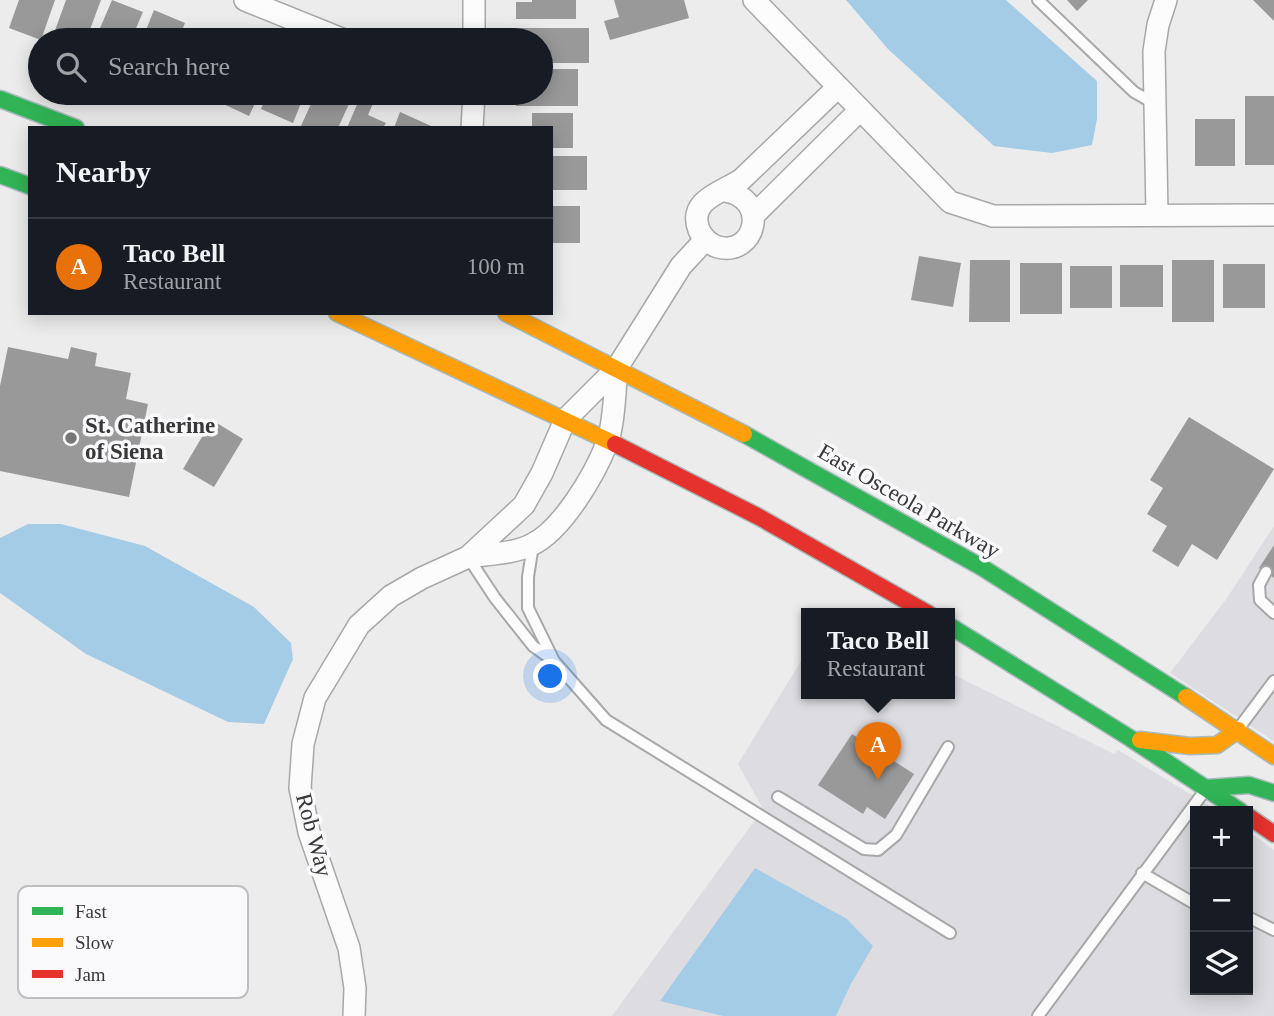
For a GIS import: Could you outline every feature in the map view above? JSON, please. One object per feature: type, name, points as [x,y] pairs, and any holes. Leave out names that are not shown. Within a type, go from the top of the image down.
[{"type":"main road","points":[[0,99],[71,126]]},
{"type":"main road","points":[[0,175],[28,185]]},
{"type":"main road","points":[[341,315],[565,420],[759,517],[918,608]]},
{"type":"main road","name":"East Osceola Parkway","points":[[510,315],[617,368],[860,498],[983,569],[1238,730],[1274,756]]},
{"type":"main road","points":[[955,629],[1130,738],[1233,806]]},
{"type":"main road","points":[[1130,738],[1190,746],[1216,745],[1238,730]]},
{"type":"main road","points":[[1206,788],[1240,783],[1261,786],[1274,793]]},
{"type":"main road","points":[[1253,819],[1274,834]]},
{"type":"street","points":[[245,0],[314,28]]},
{"type":"street","points":[[474,0],[474,28]]},
{"type":"street","points":[[754,0],[950,202],[993,216],[1274,215]]},
{"type":"street","points":[[1157,215],[1154,51],[1158,24],[1166,0]]},
{"type":"street","points":[[725,191],[744,198],[754,215],[752,229],[744,241],[732,248],[718,247],[705,240],[696,220],[698,209],[714,193],[725,191],[742,179],[838,87]]},
{"type":"street","points":[[471,126],[472,105]]},
{"type":"street","points":[[754,215],[860,110]]},
{"type":"street","points":[[617,368],[675,275],[705,240]]},
{"type":"street","name":"Rob Way","points":[[468,557],[524,505],[542,473],[565,420],[617,368]]},
{"type":"street","name":"Rob Way","points":[[354,1016],[355,988],[349,948],[309,832],[300,788],[303,744],[315,698],[359,625],[391,596],[468,557],[513,552],[533,545],[552,531],[571,509],[608,441],[617,368]]},
{"type":"lane","points":[[1038,0],[1134,92],[1155,104]]},
{"type":"lane","points":[[533,545],[528,577],[528,608],[554,661]]},
{"type":"lane","points":[[468,557],[495,598],[533,646],[554,661],[606,720],[950,933]]},
{"type":"lane","points":[[1266,572],[1259,585],[1260,600],[1274,613]]},
{"type":"lane","points":[[1238,730],[1274,681]]},
{"type":"lane","points":[[778,797],[864,849],[878,850],[896,835],[947,747]]},
{"type":"lane","points":[[1038,1016],[1206,788]]},
{"type":"lane","points":[[1142,873],[1190,901]]},
{"type":"lane","points":[[1253,919],[1274,930]]},
{"type":"shaded area","points":[[1274,526],[1274,741],[1170,673],[1227,598]]},
{"type":"shaded area","points":[[801,661],[801,699],[955,699],[955,675],[1114,754],[1118,750],[1210,806],[1190,806],[1190,995],[1253,995],[1253,835],[1274,850],[1274,1016],[836,1016],[851,984],[660,1000],[723,1016],[612,1016],[763,809],[738,764]]},
{"type":"water","points":[[846,0],[1006,0],[1097,81],[1097,119],[1092,145],[1052,153],[994,146],[888,49]]},
{"type":"water","points":[[28,524],[61,524],[145,546],[254,607],[291,643],[293,659],[264,724],[228,722],[86,654],[0,593],[0,538]]},
{"type":"water","points":[[755,868],[847,919],[873,946],[836,1016],[723,1016],[660,1001]]},
{"type":"building","points":[[19,0],[55,0],[45,28],[28,28],[28,35],[9,28]]},
{"type":"building","points":[[66,0],[101,0],[90,28],[56,28]]},
{"type":"building","points":[[112,0],[143,12],[136,28],[100,28]]},
{"type":"building","points":[[576,0],[576,19],[516,19],[516,2]]},
{"type":"building","points":[[614,0],[684,0],[689,18],[610,40],[604,21],[619,17]]},
{"type":"building","points":[[1067,0],[1088,0],[1077,11]]},
{"type":"building","points":[[1253,0],[1274,0],[1274,21]]},
{"type":"building","points":[[154,10],[185,23],[183,28],[147,28]]},
{"type":"building","points":[[553,28],[589,28],[589,63],[553,63]]},
{"type":"building","points":[[553,69],[578,69],[578,106],[516,106],[553,105]]},
{"type":"building","points":[[1245,96],[1274,96],[1274,165],[1245,165]]},
{"type":"building","points":[[225,105],[254,105],[249,116]]},
{"type":"building","points":[[263,105],[300,105],[293,123],[261,109]]},
{"type":"building","points":[[311,105],[349,105],[339,126],[301,126]]},
{"type":"building","points":[[357,105],[372,105],[368,115],[386,123],[384,126],[348,126]]},
{"type":"building","points":[[400,112],[431,126],[395,126]]},
{"type":"building","points":[[532,113],[573,113],[573,148],[553,148],[553,126],[532,126]]},
{"type":"building","points":[[1195,119],[1235,119],[1235,166],[1195,166]]},
{"type":"building","points":[[553,156],[587,156],[587,190],[553,190]]},
{"type":"building","points":[[553,206],[580,206],[580,243],[553,243]]},
{"type":"building","points":[[919,256],[961,263],[953,307],[911,300]]},
{"type":"building","points":[[970,260],[1010,260],[1010,322],[969,322]]},
{"type":"building","points":[[1172,260],[1214,260],[1214,322],[1172,322]]},
{"type":"building","points":[[1020,263],[1062,263],[1062,314],[1020,314]]},
{"type":"building","points":[[1223,264],[1265,264],[1265,308],[1223,308]]},
{"type":"building","points":[[1120,265],[1163,265],[1163,307],[1120,307]]},
{"type":"building","points":[[1070,266],[1112,266],[1112,308],[1070,308]]},
{"type":"building","name":"St. Catherine of Siena","points":[[8,347],[68,359],[71,347],[97,353],[95,366],[131,373],[126,399],[148,404],[129,497],[0,471],[0,386]]},
{"type":"building","points":[[1189,417],[1274,469],[1217,560],[1192,544],[1178,567],[1152,551],[1167,526],[1147,514],[1163,488],[1150,480]]},
{"type":"building","points":[[212,420],[243,439],[214,487],[183,469]]},
{"type":"building","points":[[1274,545],[1274,578],[1259,568]]},
{"type":"building","points":[[852,734],[914,774],[885,819],[867,807],[863,814],[818,785]]},
{"type":"traffic: fast","points":[[0,99],[71,126]]},
{"type":"traffic: fast","points":[[0,175],[28,185]]},
{"type":"traffic: fast","points":[[744,434],[983,568],[1186,697]]},
{"type":"traffic: fast","points":[[955,629],[1130,738],[1232,806]]},
{"type":"traffic: fast","points":[[1206,788],[1249,785],[1274,793]]},
{"type":"traffic: slow","points":[[341,315],[615,444]]},
{"type":"traffic: slow","points":[[510,315],[744,434]]},
{"type":"traffic: slow","points":[[1186,697],[1274,756]]},
{"type":"traffic: slow","points":[[1140,740],[1190,746],[1217,745],[1238,730]]},
{"type":"traffic: jam","points":[[615,444],[759,517],[918,608]]},
{"type":"traffic: jam","points":[[1253,819],[1274,834]]},
{"type":"place","name":"St. Catherine of Siena","points":[[71,438]]},
{"type":"place","name":"Taco Bell","points":[[878,780]]}]
